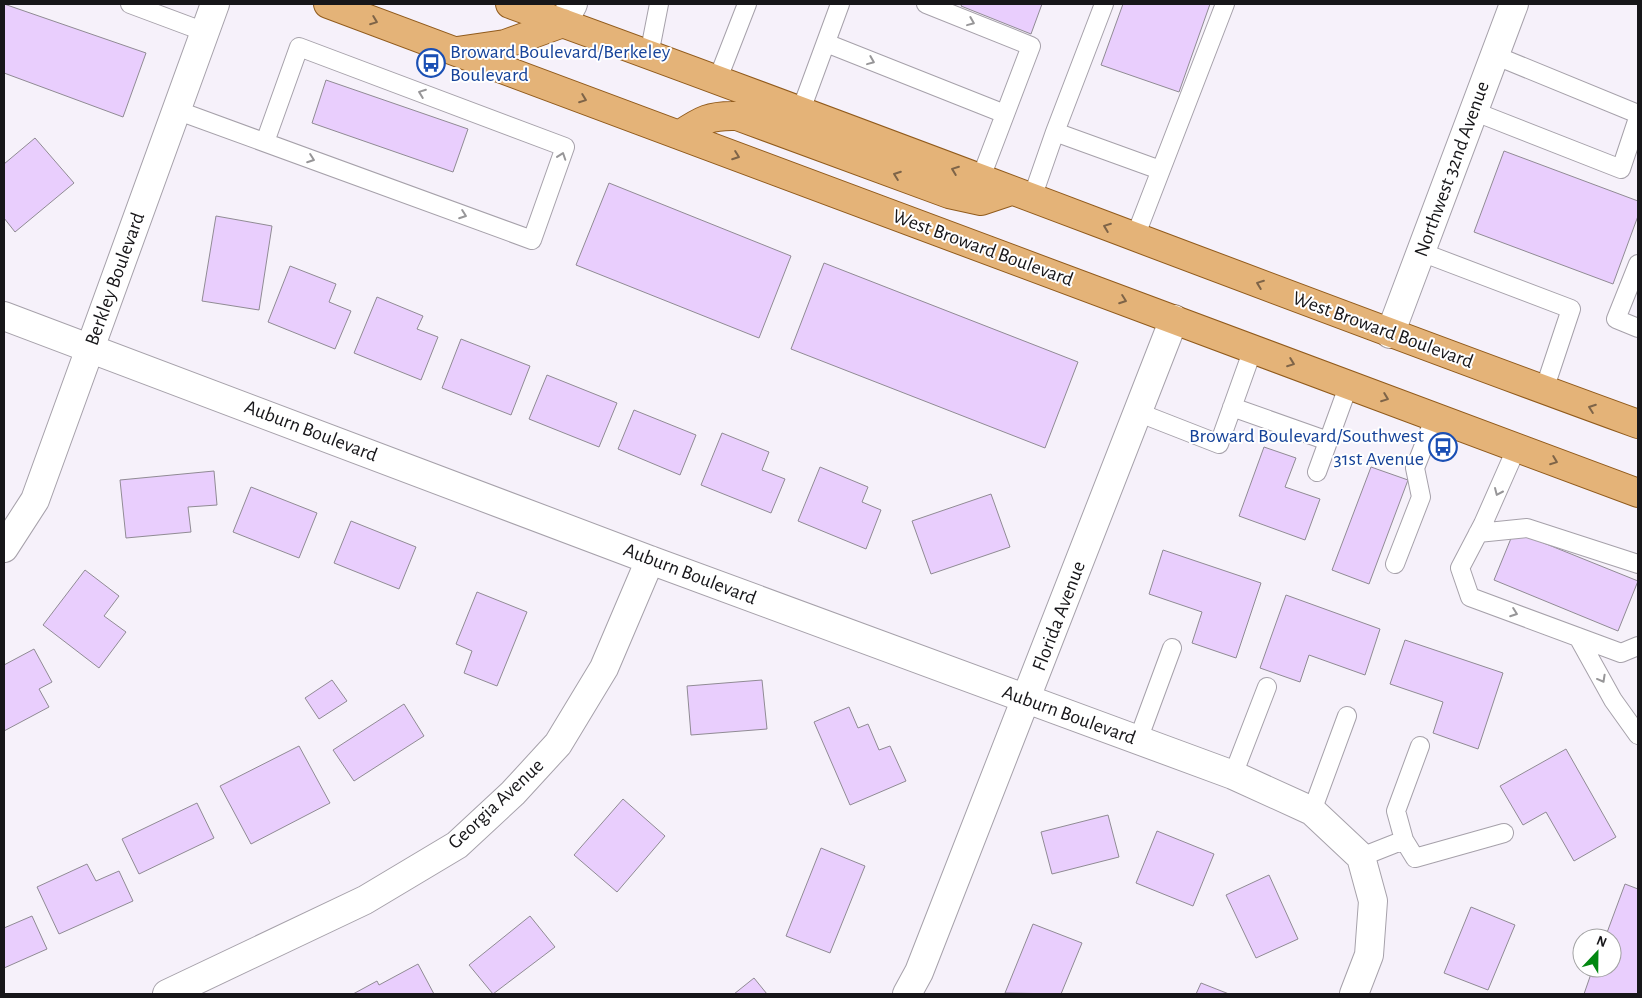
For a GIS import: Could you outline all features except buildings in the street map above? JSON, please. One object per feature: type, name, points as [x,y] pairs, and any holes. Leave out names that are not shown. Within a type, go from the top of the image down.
[{"type":"main road","name":"West Broward Boulevard","points":[[328,4],[1638,493]]},
{"type":"main road","name":"West Broward Boulevard","points":[[523,6],[568,13],[649,55],[801,110],[980,180],[1390,334],[1638,424]]},
{"type":"main road","points":[[456,52],[505,44],[568,13]]},
{"type":"main road","points":[[680,135],[703,119],[718,115],[737,116],[949,194],[981,200],[1021,195]]},
{"type":"street","name":"Berkley Boulevard","points":[[4,548],[35,500],[215,4]]},
{"type":"street","name":"Northwest 32nd Avenue","points":[[1390,334],[1514,4]]},
{"type":"street","name":"Auburn Boulevard","points":[[4,316],[650,560],[1233,775],[1312,810],[1361,857]]},
{"type":"street","name":"Florida Avenue","points":[[908,994],[923,963],[1174,320]]},
{"type":"street","name":"Georgia Avenue","points":[[167,994],[365,900],[457,845],[513,793],[558,744],[604,668],[650,560]]},
{"type":"street","points":[[1354,994],[1369,954],[1373,901],[1361,857]]},
{"type":"lane","points":[[130,4],[205,32]]},
{"type":"lane","points":[[649,55],[659,4]]},
{"type":"lane","points":[[717,81],[747,4]]},
{"type":"lane","points":[[801,110],[840,4]]},
{"type":"lane","points":[[926,4],[1031,46],[980,180]]},
{"type":"lane","points":[[1021,195],[1055,132],[1104,4]]},
{"type":"lane","points":[[1135,238],[1225,4]]},
{"type":"lane","points":[[826,43],[1005,114]]},
{"type":"lane","points":[[176,110],[532,240],[565,147],[299,47],[265,142]]},
{"type":"lane","points":[[1494,55],[1638,114]]},
{"type":"lane","points":[[1473,111],[1621,169],[1638,118]]},
{"type":"lane","points":[[1055,132],[1160,170]]},
{"type":"lane","points":[[1421,252],[1571,310],[1544,390]]},
{"type":"lane","points":[[1638,264],[1616,319],[1638,328]]},
{"type":"lane","points":[[1137,412],[1219,444],[1253,349]]},
{"type":"lane","points":[[1317,472],[1349,384]]},
{"type":"lane","points":[[1232,407],[1328,441]]},
{"type":"lane","points":[[1395,564],[1421,497],[1415,468],[1435,417]]},
{"type":"lane","points":[[1518,447],[1478,534],[1460,568],[1470,597],[1621,652],[1638,646]]},
{"type":"lane","points":[[1478,534],[1527,528],[1638,564]]},
{"type":"lane","points":[[1578,637],[1613,700],[1638,735]]},
{"type":"lane","points":[[1138,740],[1172,648]]},
{"type":"lane","points":[[1233,775],[1267,687]]},
{"type":"lane","points":[[1312,810],[1348,716]]},
{"type":"lane","points":[[1420,746],[1396,811],[1404,840],[1415,858],[1504,833]]},
{"type":"lane","points":[[1361,857],[1404,840]]},
{"type":"place","name":"Broward Boulevard/Berkeley Boulevard","points":[[431,63]]},
{"type":"place","name":"Broward Boulevard/Southwest 31st Avenue","points":[[1443,447]]}]
